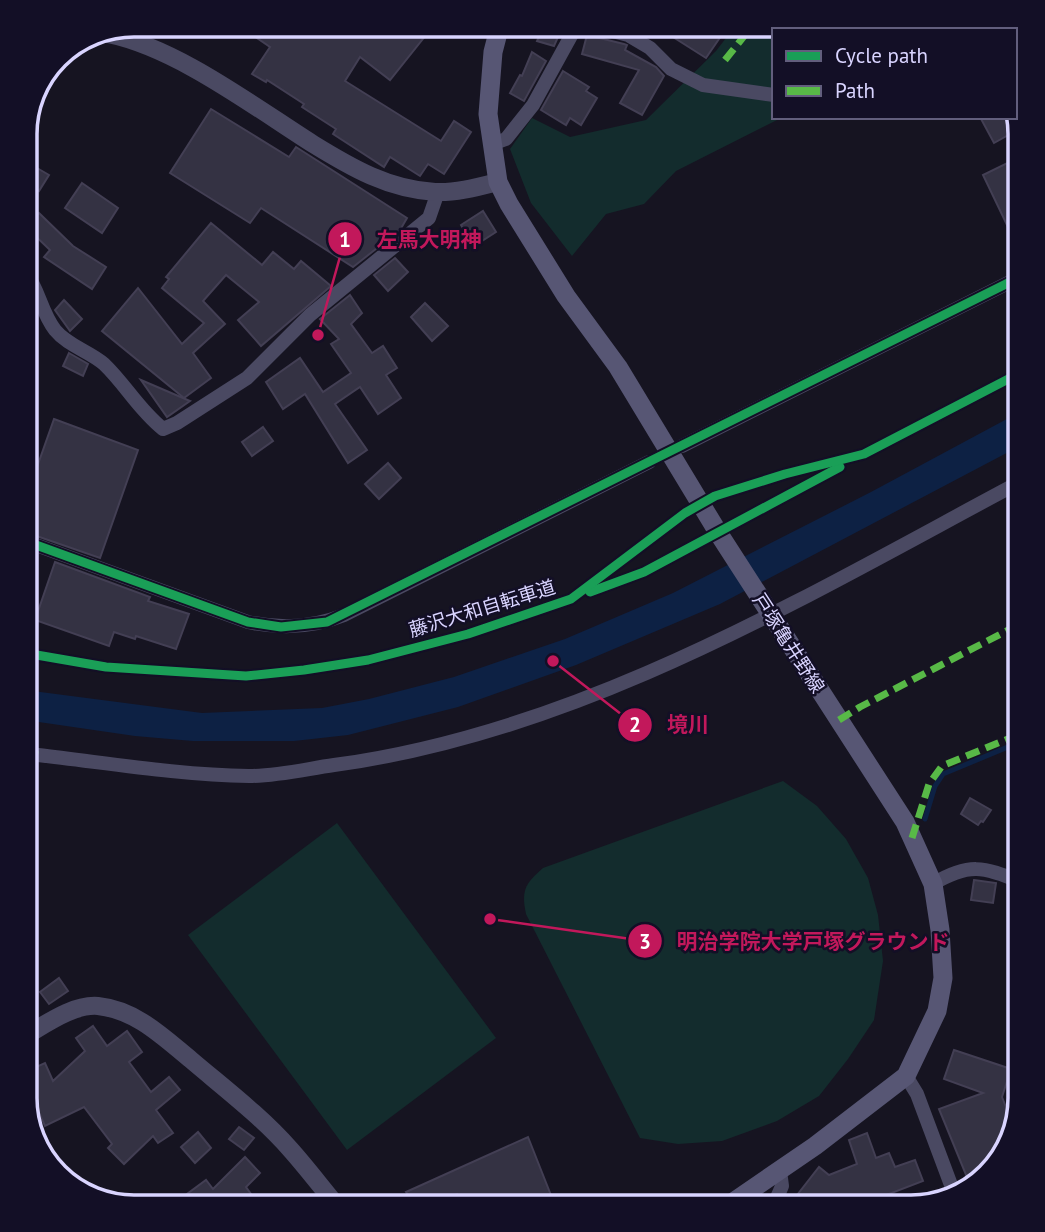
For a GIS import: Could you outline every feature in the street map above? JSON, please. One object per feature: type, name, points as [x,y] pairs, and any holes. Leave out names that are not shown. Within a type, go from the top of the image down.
[{"type":"main road","name":"戸塚亀井野線","points":[[497,37],[493,52],[488,114],[498,182],[520,224],[566,296],[618,367],[768,611],[905,822],[933,884],[943,978],[937,1011],[906,1076],[745,1195]]},
{"type":"street","points":[[492,144],[506,139],[533,105],[571,37]]},
{"type":"street","points":[[631,37],[650,48],[671,69],[703,85],[772,95]]},
{"type":"street","points":[[122,38],[181,62],[368,176],[390,184],[438,192],[498,182]]},
{"type":"street","points":[[37,290],[45,314],[57,332],[107,367],[137,406],[163,429],[177,423],[247,378],[310,315],[429,218],[438,192]]},
{"type":"street","points":[[681,446],[1008,283]]},
{"type":"street","points":[[37,545],[248,622],[281,627],[327,622],[649,462]]},
{"type":"street","points":[[38,755],[177,771],[251,776],[368,761],[426,749],[608,690],[672,663],[1008,488]]},
{"type":"street","points":[[933,884],[953,872],[968,869],[998,873],[1008,878]]},
{"type":"street","points":[[37,1029],[60,1016],[96,1006],[116,1009],[135,1017],[157,1032],[265,1124],[290,1149],[327,1195]]},
{"type":"street","points":[[906,1076],[917,1094],[951,1186]]},
{"type":"street","points":[[778,1195],[782,1186],[780,1171]]},
{"type":"green space","points":[[727,37],[772,37],[772,119],[779,119],[676,171],[644,204],[606,214],[572,256],[531,203],[510,149],[532,118],[570,137],[646,120]]},
{"type":"green space","points":[[783,781],[817,806],[846,839],[868,878],[878,915],[883,961],[874,1020],[819,1096],[777,1121],[722,1141],[678,1144],[640,1138],[526,914],[526,888],[543,868]]},
{"type":"green space","points":[[337,823],[496,1038],[347,1150],[188,935]]},
{"type":"water","points":[[1008,418],[1008,452],[720,604],[576,665],[458,707],[348,735],[294,741],[193,741],[135,736],[37,722],[37,692],[202,713],[322,708],[454,677],[565,639],[673,593]]},
{"type":"building","points":[[255,37],[424,37],[390,80],[360,57],[345,81],[441,141],[454,121],[471,132],[444,174],[428,164],[420,176],[390,157],[384,167],[333,134],[336,129],[302,107],[304,104],[267,80],[266,82],[252,74],[270,47]]},
{"type":"building","points":[[539,37],[558,37],[554,46],[537,41]]},
{"type":"building","points":[[586,37],[595,37],[627,45],[625,50],[656,67],[664,76],[642,115],[620,103],[639,70],[582,54]]},
{"type":"building","points":[[673,37],[720,37],[706,58]]},
{"type":"building","points":[[532,52],[546,61],[524,101],[510,93],[520,75],[522,76]]},
{"type":"building","points":[[563,71],[589,87],[586,91],[597,98],[581,125],[570,118],[566,125],[541,110]]},
{"type":"building","points":[[211,109],[289,157],[296,147],[407,218],[400,230],[353,267],[261,208],[250,223],[170,173]]},
{"type":"building","points":[[981,119],[1007,119],[1008,135],[994,143]]},
{"type":"building","points":[[1008,163],[1008,227],[983,175]]},
{"type":"building","points":[[37,168],[49,175],[39,191],[37,190]]},
{"type":"building","points":[[82,183],[118,208],[102,233],[65,208]]},
{"type":"building","points":[[483,211],[496,232],[474,246],[461,225]]},
{"type":"building","points":[[39,213],[73,246],[106,267],[92,289],[44,257],[50,250],[37,238]]},
{"type":"building","points":[[211,223],[262,265],[273,252],[294,269],[301,261],[331,286],[261,346],[238,320],[259,302],[226,275],[203,301],[225,324],[193,353],[211,378],[184,398],[102,331],[138,288],[182,344],[204,323],[162,288],[169,279],[166,277]]},
{"type":"building","points":[[395,258],[408,272],[388,291],[374,275]]},
{"type":"building","points":[[350,295],[362,313],[351,324],[372,353],[383,346],[397,368],[386,375],[401,398],[378,414],[360,387],[335,404],[367,450],[348,463],[305,394],[283,409],[266,382],[300,358],[323,392],[351,373],[331,344],[339,339],[320,319]]},
{"type":"building","points":[[64,300],[82,319],[70,331],[55,310]]},
{"type":"building","points":[[425,303],[448,326],[432,341],[411,317]]},
{"type":"building","points":[[69,353],[88,364],[83,376],[63,366]]},
{"type":"building","points":[[141,380],[190,401],[167,417]]},
{"type":"building","points":[[54,419],[138,450],[100,558],[37,536],[37,467]]},
{"type":"building","points":[[263,427],[273,441],[252,456],[242,442]]},
{"type":"building","points":[[388,463],[401,478],[379,499],[365,484]]},
{"type":"building","points":[[55,562],[150,597],[148,601],[189,614],[176,649],[114,632],[109,646],[37,621]]},
{"type":"building","points":[[970,798],[991,810],[978,825],[961,814]]},
{"type":"building","points":[[974,880],[996,883],[993,903],[971,900]]},
{"type":"building","points":[[59,978],[68,991],[49,1004],[40,992]]},
{"type":"building","points":[[93,1026],[107,1046],[127,1031],[142,1052],[129,1062],[151,1092],[169,1077],[180,1090],[156,1110],[173,1133],[158,1143],[153,1136],[124,1164],[108,1148],[112,1144],[84,1107],[45,1126],[38,1112],[37,1067],[45,1063],[53,1081],[85,1051],[76,1038]]},
{"type":"building","points":[[954,1050],[1008,1068],[1002,1097],[1007,1109],[1003,1129],[992,1152],[967,1177],[939,1109],[983,1093],[944,1079]]},
{"type":"building","points":[[239,1127],[254,1138],[244,1150],[229,1139]]},
{"type":"building","points":[[198,1132],[211,1148],[195,1163],[181,1147]]},
{"type":"building","points":[[867,1133],[876,1158],[889,1153],[895,1167],[915,1160],[923,1181],[886,1195],[797,1195],[819,1167],[829,1175],[857,1164],[849,1140]]},
{"type":"building","points":[[528,1137],[551,1195],[408,1195],[406,1192]]},
{"type":"building","points":[[245,1157],[260,1173],[246,1187],[252,1195],[186,1195],[206,1180],[213,1189]]},
{"type":"waterway","points":[[925,819],[935,786],[943,774],[1008,747]]},
{"type":"marked path","points":[[725,60],[743,37]]},
{"type":"marked path","points":[[839,720],[1008,630]]},
{"type":"marked path","points":[[912,838],[929,784],[942,766],[1008,739]]},
{"type":"cycle path","points":[[37,545],[248,622],[281,627],[327,622],[1008,283]]},
{"type":"cycle path","name":"藤沢大和自転車道","points":[[37,655],[106,667],[246,676],[368,660],[468,634],[571,599],[685,513],[715,496],[785,474],[864,454],[1008,379]]},
{"type":"cycle path","points":[[590,592],[644,572],[840,467]]},
{"type":"place","name":"左馬大明神","points":[[318,335]]},
{"type":"place","name":"境川","points":[[553,661]]},
{"type":"place","name":"明治学院大学戸塚グラウンド","points":[[490,919]]}]
